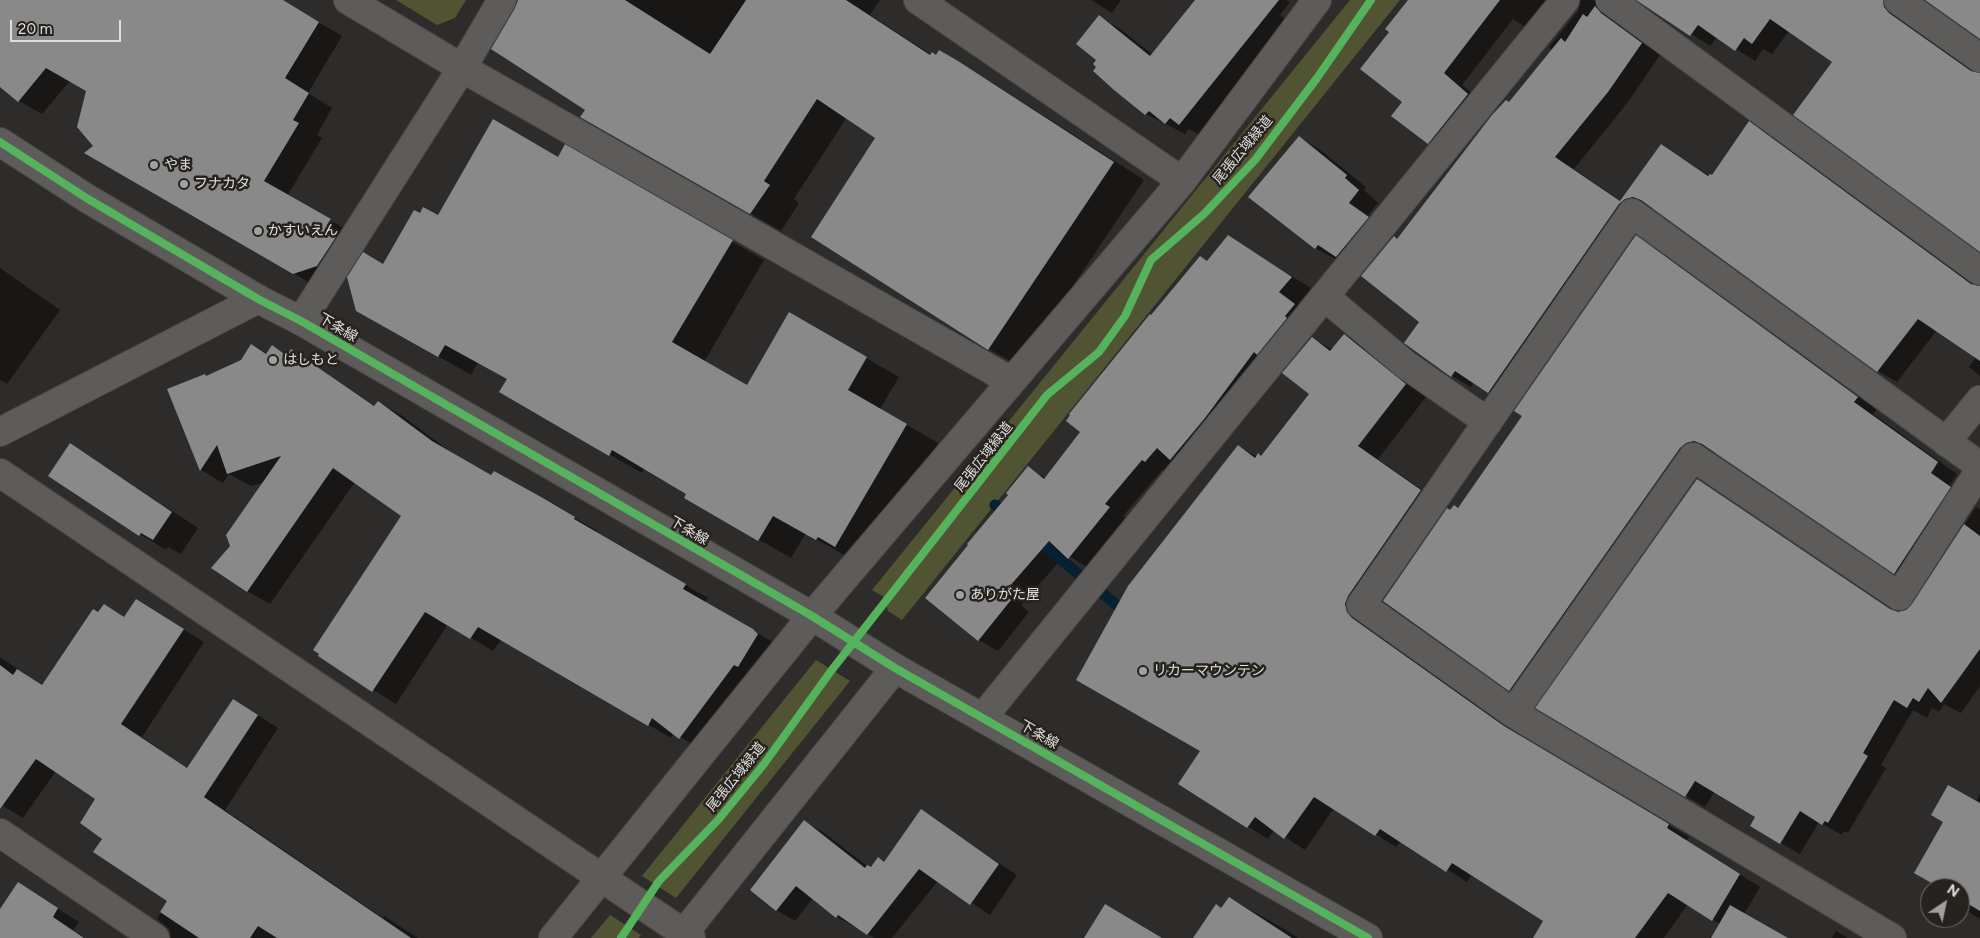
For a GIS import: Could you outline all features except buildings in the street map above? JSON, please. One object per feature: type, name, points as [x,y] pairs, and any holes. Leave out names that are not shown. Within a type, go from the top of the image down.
[{"type":"street","points":[[348,0],[462,68],[1010,381]]},
{"type":"street","points":[[301,322],[462,68],[502,0]]},
{"type":"street","points":[[918,0],[1182,181]]},
{"type":"street","points":[[553,938],[812,616],[1182,181],[1317,0]]},
{"type":"street","points":[[983,717],[1565,0]]},
{"type":"street","points":[[1610,0],[1980,271]]},
{"type":"street","points":[[1898,0],[1980,58]]},
{"type":"street","name":"下条線","points":[[0,142],[88,200],[258,299],[812,616],[895,668],[1368,938]]},
{"type":"street","points":[[1892,938],[1513,713],[1361,605],[1632,213],[1980,466]]},
{"type":"street","points":[[1325,297],[1406,365],[1488,422]]},
{"type":"street","points":[[0,432],[258,299]]},
{"type":"street","points":[[1946,442],[1980,400]]},
{"type":"street","points":[[1513,713],[1693,457],[1899,596],[1980,470]]},
{"type":"street","points":[[0,473],[602,877],[685,936],[895,668]]},
{"type":"street","points":[[0,833],[155,938]]},
{"type":"green space","points":[[396,0],[466,0],[455,18],[437,25]]},
{"type":"green space","points":[[1350,0],[1400,0],[902,620],[888,611],[884,597],[872,590]]},
{"type":"green space","points":[[816,660],[850,681],[676,898],[642,876]]},
{"type":"green space","points":[[610,915],[641,935],[639,938],[591,938]]},
{"type":"waterway","points":[[995,505],[1009,517]]},
{"type":"waterway","points":[[1033,537],[1129,615]]},
{"type":"cycle path","name":"尾張広域緑道","points":[[621,938],[659,881],[718,820],[764,764],[831,671],[1047,395],[1099,352],[1125,316],[1151,260],[1204,214],[1255,160],[1317,78],[1371,0]]},
{"type":"cycle path","points":[[0,142],[88,199],[258,299],[301,321],[812,616],[895,668],[1368,938]]},
{"type":"place","name":"やま","points":[[154,165]]},
{"type":"place","name":"フナカタ","points":[[184,184]]},
{"type":"place","name":"かすいえん","points":[[258,231]]},
{"type":"place","name":"はしもと","points":[[273,360]]},
{"type":"place","name":"ありがた屋","points":[[960,595]]},
{"type":"place","name":"リカーマウンテン","points":[[1143,671]]}]
